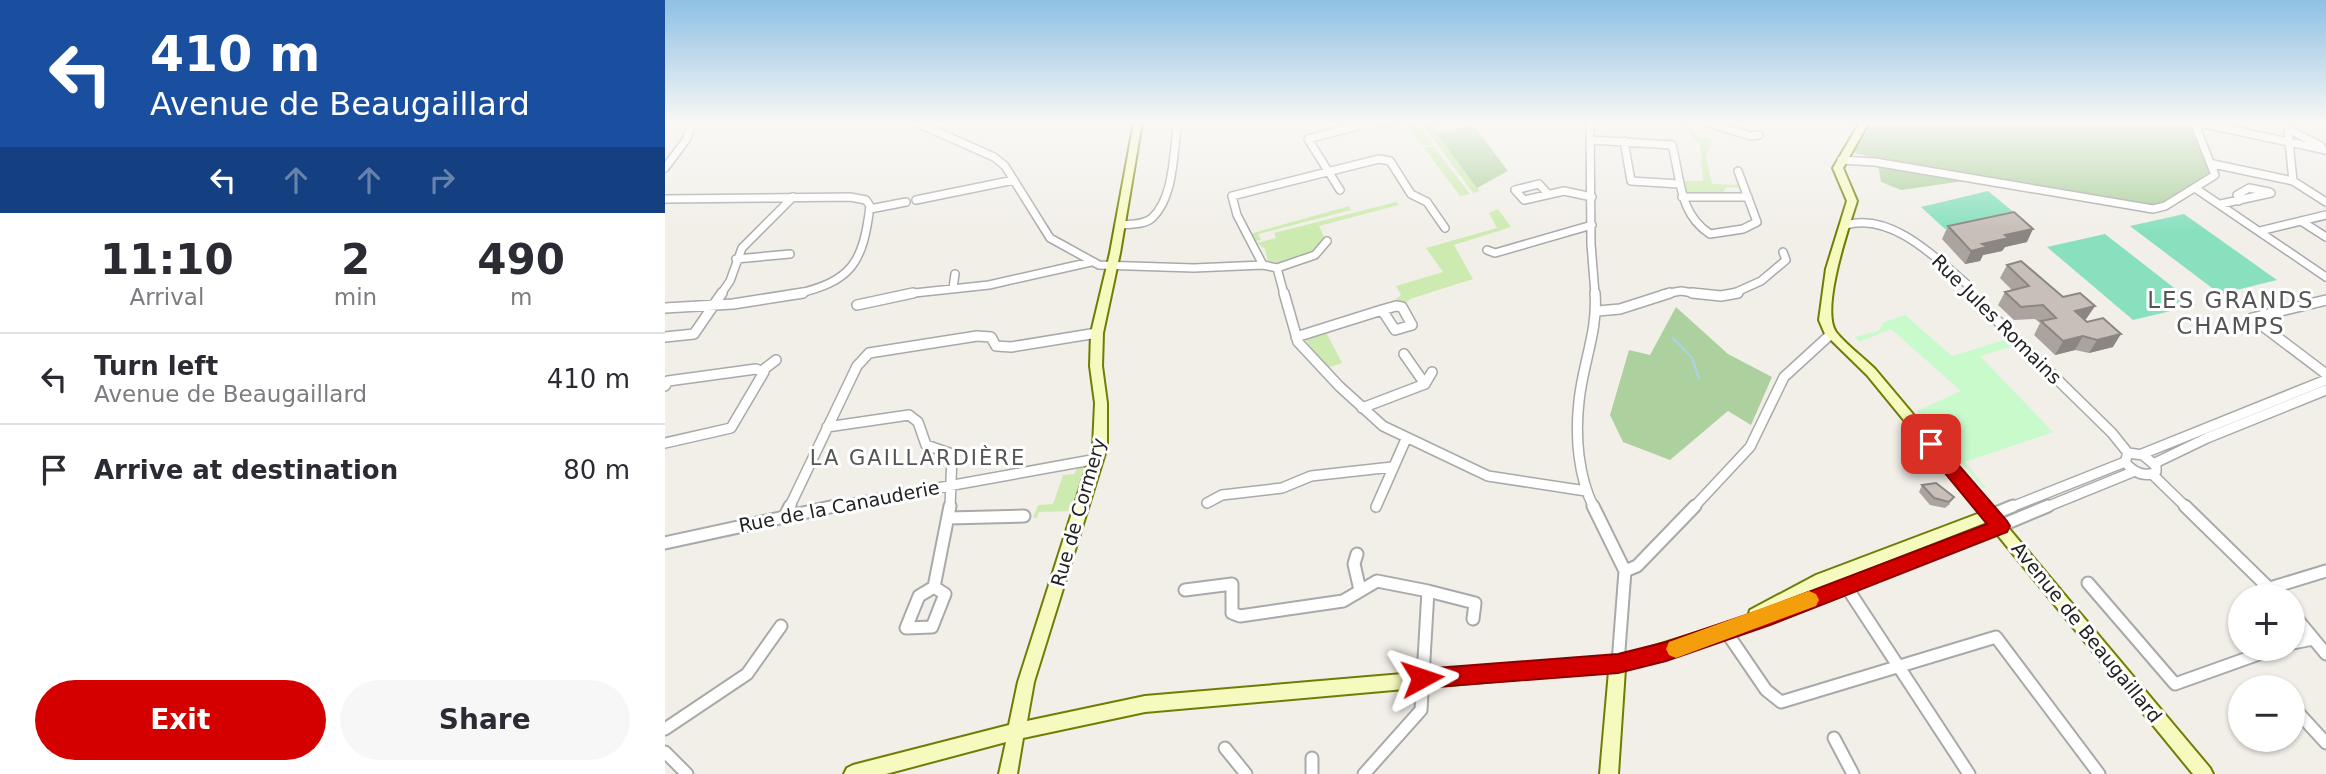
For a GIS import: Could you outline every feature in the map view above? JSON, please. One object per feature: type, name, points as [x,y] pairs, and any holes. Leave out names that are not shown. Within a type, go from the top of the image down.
[{"type":"main road","name":"Rue de Cormery","points":[[1008,774],[1027,682],[1097,459],[1102,425],[1097,333],[1132,158]]},
{"type":"main road","points":[[1831,334],[1825,320],[1830,274],[1852,201],[1839,170],[1842,160]]},
{"type":"main road","name":"Avenue de Beaugaillard","points":[[1831,334],[1871,372],[2204,774]]},
{"type":"main road","points":[[853,774],[1016,732],[1173,701],[1618,663],[1684,647],[1744,624],[1842,580],[1996,521]]},
{"type":"main road","points":[[1609,774],[1618,663]]},
{"type":"street","points":[[995,158],[1014,180],[1050,238],[1091,262],[1112,268],[1263,265],[1277,268],[1315,255],[1327,241]]},
{"type":"street","points":[[1120,225],[1147,220],[1154,214],[1168,181],[1172,158]]},
{"type":"street","points":[[1320,158],[1340,190]]},
{"type":"street","points":[[1592,158],[1592,225],[1598,311],[1577,419],[1580,464],[1586,491],[1625,571],[1618,663]]},
{"type":"street","points":[[1627,158],[1631,181],[1679,184]]},
{"type":"street","points":[[1674,158],[1682,197],[1694,223],[1710,234],[1755,225],[1756,218],[1738,171]]},
{"type":"street","points":[[1842,160],[1875,162],[2153,209],[2178,199],[2215,175],[2210,158]]},
{"type":"street","points":[[2291,158],[2293,181]]},
{"type":"street","points":[[1263,265],[1260,251],[1247,237],[1232,196],[1379,159],[1389,160],[1411,194],[1427,202],[1445,228]]},
{"type":"street","points":[[2213,164],[2293,181],[2326,202]]},
{"type":"street","points":[[916,200],[1014,180]]},
{"type":"street","points":[[2195,188],[2326,277]]},
{"type":"street","points":[[1548,194],[1564,191],[1593,197]]},
{"type":"street","points":[[665,337],[694,334],[731,278],[736,259],[745,245],[793,197]]},
{"type":"street","points":[[665,199],[856,197],[866,200],[870,209],[855,265],[844,278],[804,295],[665,308]]},
{"type":"street","points":[[1682,197],[1748,197]]},
{"type":"street","points":[[2221,204],[2239,201]]},
{"type":"street","points":[[870,209],[906,202]]},
{"type":"street","points":[[2260,231],[2326,215]]},
{"type":"street","points":[[2301,221],[2326,237]]},
{"type":"street","name":"Rue Jules Romains","points":[[1846,225],[1857,222],[1914,239],[1969,286],[1968,292],[2112,433],[2135,471]]},
{"type":"street","points":[[1487,250],[1495,253],[1592,225]]},
{"type":"street","points":[[1598,311],[1625,311],[1677,291],[1715,296],[1740,292],[1770,275],[1786,260],[1783,252]]},
{"type":"street","points":[[736,259],[790,254]]},
{"type":"street","points":[[857,305],[920,291],[989,285],[1091,262]]},
{"type":"street","points":[[1277,268],[1296,337],[1303,348],[1383,426],[1488,476],[1586,491]]},
{"type":"street","points":[[953,288],[955,274]]},
{"type":"street","points":[[2326,300],[2252,318],[2326,374]]},
{"type":"street","points":[[1296,337],[1382,310]]},
{"type":"street","points":[[785,516],[862,358],[870,353],[977,336],[991,337],[996,346],[1011,347],[1097,333]]},
{"type":"street","points":[[1625,571],[1637,566],[1736,464],[1750,447],[1784,377],[1831,334]]},
{"type":"street","points":[[1404,354],[1425,384]]},
{"type":"street","points":[[665,443],[731,428],[763,370],[776,360]]},
{"type":"street","points":[[666,384],[763,370]]},
{"type":"street","points":[[1362,408],[1425,384],[1432,372]]},
{"type":"street","points":[[1996,521],[2126,458],[2326,380]]},
{"type":"street","points":[[1996,521],[2135,471],[2153,469],[2207,438],[2326,390]]},
{"type":"street","points":[[827,427],[899,415],[913,416],[926,445],[952,454],[950,484],[953,489],[949,518],[942,564],[933,587]]},
{"type":"street","points":[[1376,507],[1406,439]]},
{"type":"street","points":[[2142,454],[2153,469],[2266,584]]},
{"type":"street","name":"Rue de la Canauderie","points":[[665,543],[785,516],[1097,459]]},
{"type":"street","points":[[1207,503],[1222,495],[1282,488],[1311,476],[1392,467]]},
{"type":"street","points":[[949,518],[1024,516]]},
{"type":"street","points":[[1357,554],[1354,564],[1360,590]]},
{"type":"street","points":[[2293,584],[2326,570]]},
{"type":"street","points":[[1842,580],[1969,774]]},
{"type":"street","points":[[1185,590],[1232,584],[1232,613],[1240,616],[1343,601],[1377,581],[1475,603],[1473,619]]},
{"type":"street","points":[[2088,583],[2175,684],[2239,661]]},
{"type":"street","points":[[1364,774],[1421,710],[1428,591]]},
{"type":"street","points":[[665,729],[747,674],[782,626]]},
{"type":"street","points":[[2305,629],[2326,654]]},
{"type":"street","points":[[1725,630],[1766,690],[1781,702],[1996,637],[2099,774]]},
{"type":"street","points":[[2305,641],[2313,639]]},
{"type":"street","points":[[2305,722],[2326,743]]},
{"type":"street","points":[[1834,738],[1853,774]]},
{"type":"street","points":[[1225,748],[1247,774]]},
{"type":"street","points":[[665,752],[687,774]]},
{"type":"street","points":[[1312,758],[1312,774]]},
{"type":"green space","points":[[1432,158],[1442,158],[1470,194],[1460,196]]},
{"type":"green space","points":[[1447,158],[1456,158],[1480,191],[1473,193]]},
{"type":"green space","points":[[1455,158],[1498,158],[1508,171],[1477,188]]},
{"type":"green space","points":[[1701,158],[1706,158],[1712,184],[1742,185],[1743,188],[1726,187],[1722,195],[1686,194],[1684,181],[1703,181]]},
{"type":"green space","points":[[1877,158],[2210,158],[2216,172],[2160,208],[1978,179],[1901,190],[1881,182]]},
{"type":"green space","points":[[1988,191],[2016,214],[1945,229],[1921,207]]},
{"type":"green space","points":[[1396,202],[1399,205],[1319,226],[1324,237],[1314,254],[1285,263],[1268,262],[1265,249],[1257,243],[1276,238],[1274,233]]},
{"type":"green space","points":[[1349,206],[1351,210],[1258,234],[1261,240],[1255,241],[1250,234]]},
{"type":"green space","points":[[1498,209],[1511,227],[1454,245],[1473,279],[1410,299],[1404,305],[1393,302],[1401,295],[1396,286],[1443,272],[1426,248],[1497,228],[1489,213]]},
{"type":"green space","points":[[2184,214],[2277,280],[2220,294],[2130,226]]},
{"type":"green space","points":[[2105,234],[2196,305],[2133,320],[2047,247]]},
{"type":"green space","points":[[1676,307],[1728,354],[1772,377],[1751,425],[1728,411],[1670,460],[1623,442],[1610,415],[1629,350],[1650,355]]},
{"type":"green space","points":[[1905,315],[1952,356],[2008,339],[2018,349],[2009,347],[1980,356],[2053,432],[1965,462],[1986,488],[1983,488],[1917,411],[1961,391],[1891,329],[1859,342],[1855,337],[1878,331],[1884,322]]},
{"type":"green space","points":[[1326,332],[1342,363],[1327,368],[1305,339]]},
{"type":"green space","points":[[1077,468],[1083,468],[1086,474],[1074,511],[1039,512],[1037,518],[1033,518],[1038,505],[1053,504],[1063,475],[1074,474]]},
{"type":"building","points":[[2014,212],[2033,229],[2005,235],[2009,238],[1982,244],[1987,247],[1971,251],[1948,226]]},
{"type":"building","points":[[2021,261],[2063,297],[2080,293],[2095,306],[2075,311],[2087,322],[2103,318],[2121,334],[2097,340],[2083,336],[2063,341],[2041,321],[2056,318],[2043,305],[2021,307],[2005,292],[2029,286],[2007,265]]},
{"type":"building","points":[[1936,483],[1954,497],[1949,502],[1934,498],[1922,485]]},
{"type":"waterway","points":[[1673,338],[1692,358],[1699,379]]},
{"type":"slow traffic","points":[[1676,649],[1809,600]]},
{"type":"district","name":"LES GRANDS CHAMPS","points":[[2231,313]]},
{"type":"district","name":"LA GAILLARDIÈRE","points":[[918,458]]},
{"type":"route","points":[[1422,678],[1618,663],[1666,652],[1763,618],[2000,526],[1931,444]]}]
